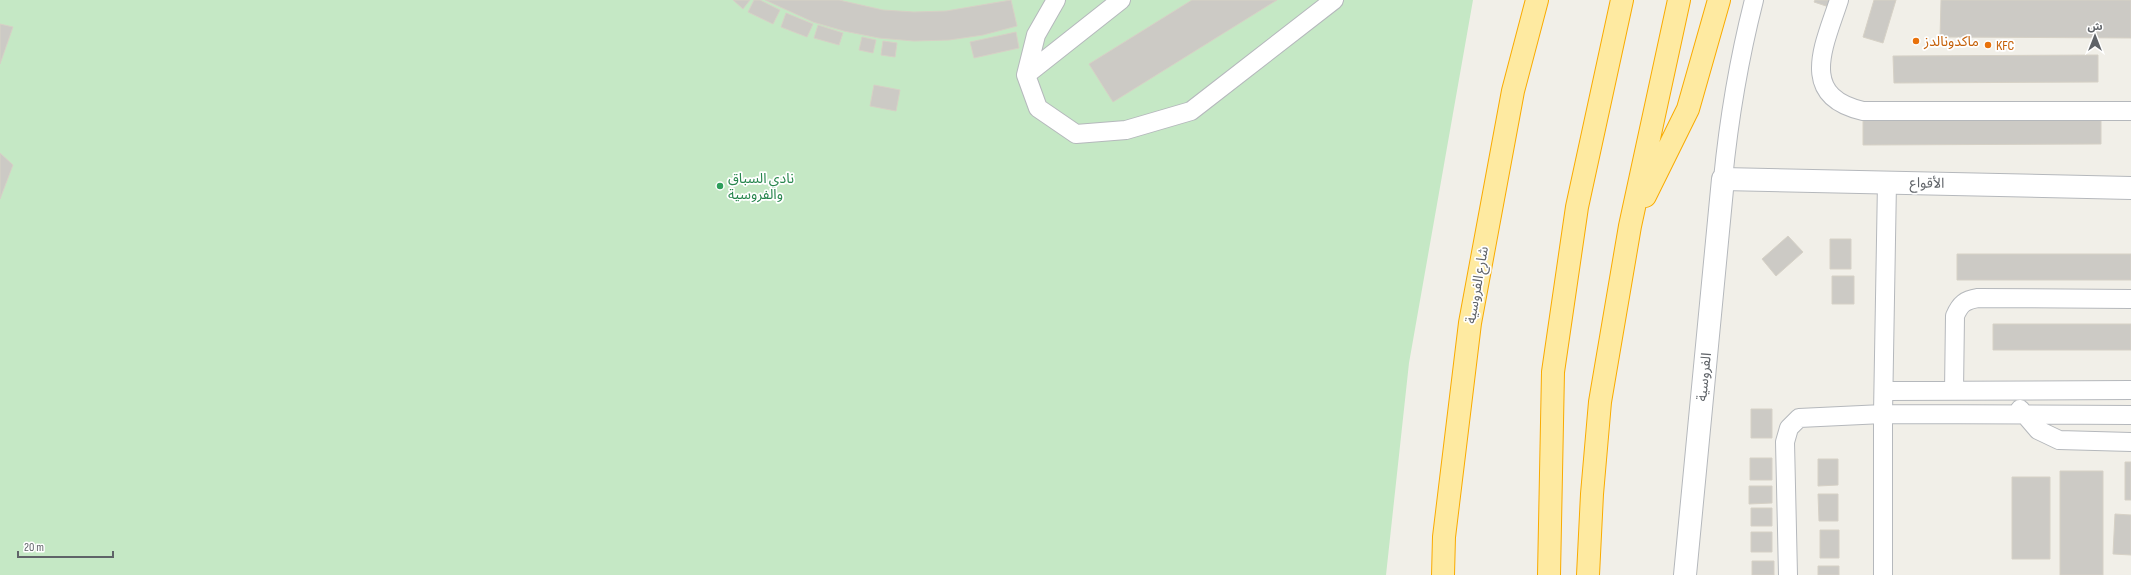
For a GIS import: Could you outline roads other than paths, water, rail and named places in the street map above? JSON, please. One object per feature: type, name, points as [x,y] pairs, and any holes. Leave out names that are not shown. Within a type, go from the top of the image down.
[{"type":"highway","name":"شارع الفروسية","points":[[1443,575],[1444,536],[1470,323],[1513,91],[1538,0]]},
{"type":"highway","points":[[1549,575],[1553,372],[1577,207],[1622,0]]},
{"type":"highway","points":[[1588,575],[1592,494],[1600,402],[1630,226],[1679,0]]},
{"type":"highway","points":[[1630,226],[1688,109],[1719,0]]},
{"type":"street","name":"الأقواع","points":[[1723,179],[2131,188]]},
{"type":"street","name":"الفروسية","points":[[1684,575],[1723,179]]},
{"type":"lane","points":[[1056,0],[1036,35],[1026,75],[1038,108],[1076,134],[1126,130],[1191,110],[1334,0]]},
{"type":"lane","points":[[1026,75],[1120,0]]},
{"type":"lane","points":[[1723,179],[1728,128],[1736,77],[1754,0]]},
{"type":"lane","points":[[1839,0],[1820,62],[1821,76],[1827,89],[1836,100],[1849,107],[1863,110],[2131,110]]},
{"type":"lane","points":[[1883,575],[1883,414],[1887,182]]},
{"type":"lane","points":[[1954,391],[1955,316],[1959,307],[1967,300],[1978,298],[2131,299]]},
{"type":"lane","points":[[2025,390],[2018,401],[2019,408],[2038,430],[2059,440],[2131,442]]},
{"type":"lane","points":[[1884,391],[2131,390]]},
{"type":"lane","points":[[1788,575],[1785,442],[1789,428],[1799,418],[1883,414],[2131,415]]},
{"type":"place","name":"ماكدونالدز","points":[[1916,41]]},
{"type":"place","name":"KFC","points":[[1988,45]]},
{"type":"place","name":"نادي السباق والفروسية","points":[[720,186]]}]
